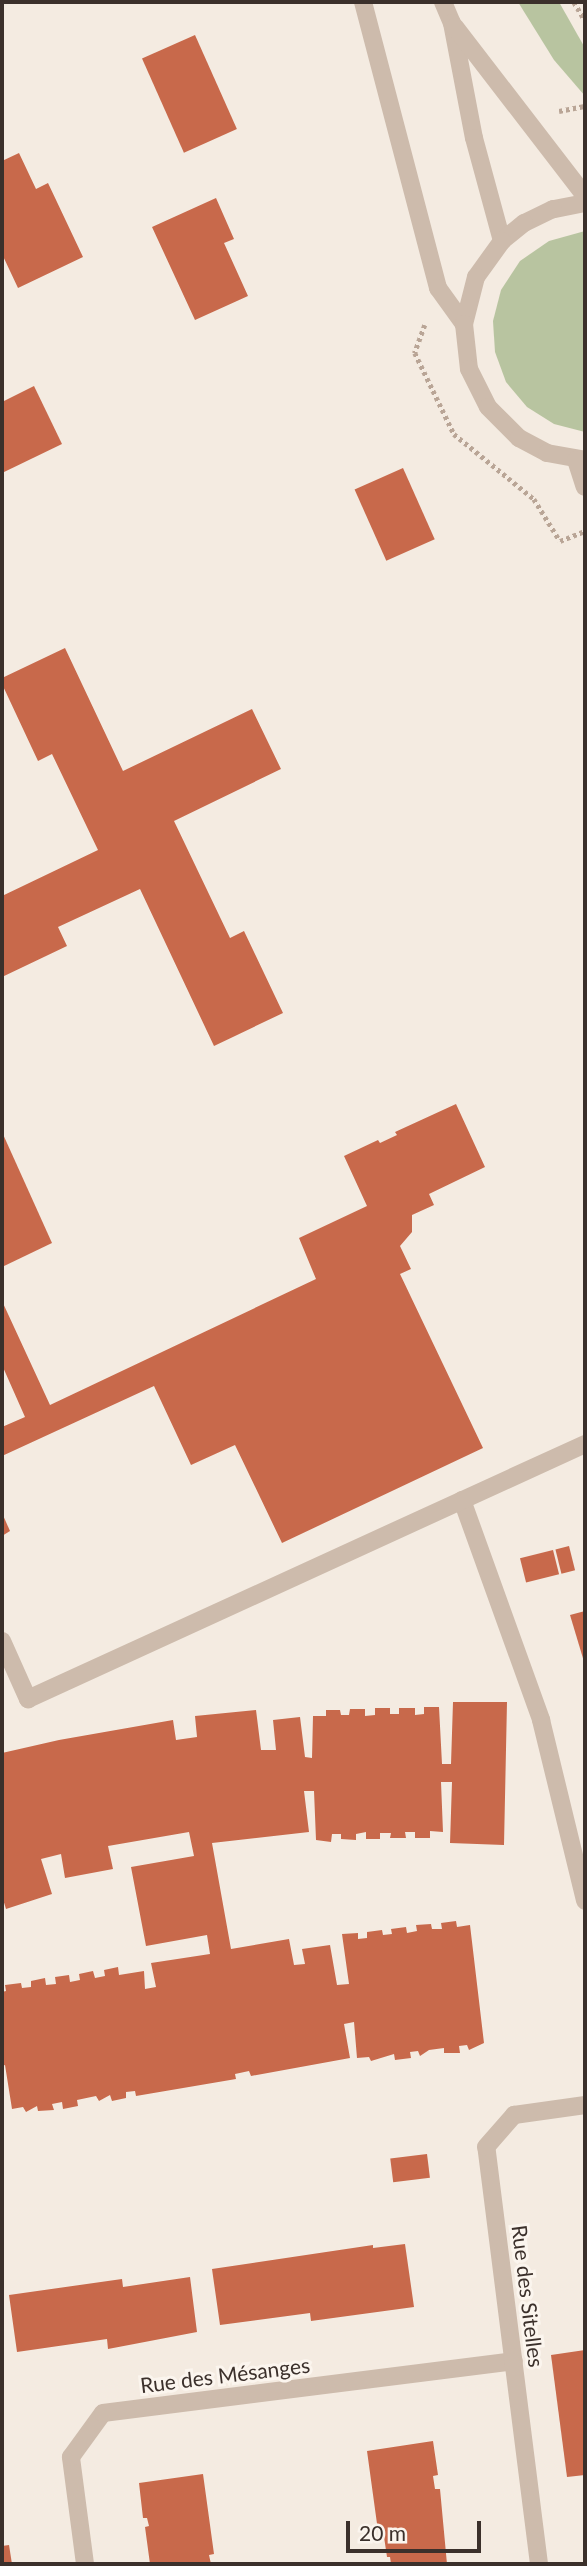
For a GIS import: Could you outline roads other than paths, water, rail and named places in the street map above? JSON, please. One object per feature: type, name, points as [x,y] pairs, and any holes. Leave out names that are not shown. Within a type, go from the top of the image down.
[{"type":"street","points":[[363,2],[438,288],[464,324]]},
{"type":"street","points":[[443,2],[452,23],[474,138],[502,241]]},
{"type":"street","points":[[452,23],[585,196]]},
{"type":"street","points":[[585,203],[553,209],[524,223],[502,241],[475,277],[464,324],[469,369],[488,407],[519,438],[547,453],[581,460],[585,487]]},
{"type":"street","points":[[2,1641],[28,1699],[585,1444]]},
{"type":"street","points":[[462,1500],[541,1720],[585,1901]]},
{"type":"street","name":"Rue des Sitelles","points":[[539,2564],[486,2147],[514,2115],[585,2105]]},
{"type":"street","name":"Rue des Mésanges","points":[[85,2564],[72,2457],[103,2413],[514,2361]]}]
